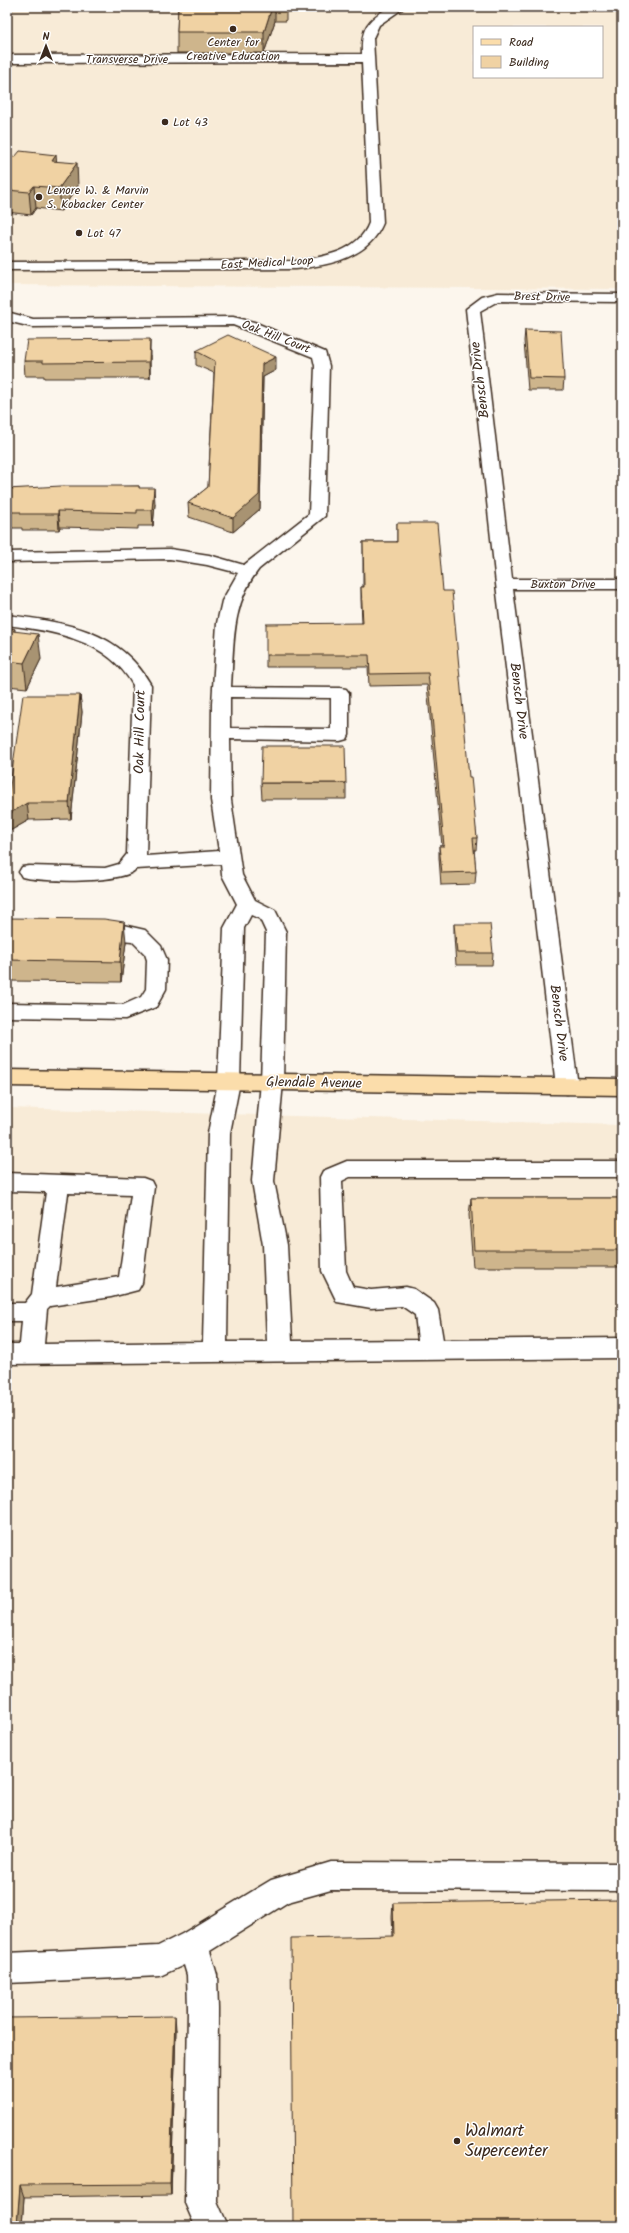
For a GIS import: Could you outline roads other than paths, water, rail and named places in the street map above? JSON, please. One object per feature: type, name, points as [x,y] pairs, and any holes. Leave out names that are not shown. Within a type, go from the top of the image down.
[{"type":"main road","name":"Glendale Avenue","points":[[7,1078],[622,1087]]},
{"type":"street","name":"East Medical Loop","points":[[7,266],[282,266],[320,261],[354,249],[370,236],[376,223],[367,38],[369,30],[378,20],[399,7]]},
{"type":"street","name":"Transverse Drive","points":[[7,59],[367,58]]},
{"type":"street","name":"Brest Drive","points":[[472,316],[473,309],[476,306],[487,300],[498,297],[622,298]]},
{"type":"street","name":"Oak Hill Court","points":[[7,316],[32,323],[233,321],[249,325],[320,355],[322,366],[317,516],[253,565],[231,601],[226,623],[222,692],[221,800],[232,875],[247,904]]},
{"type":"street","name":"Bensch Drive","points":[[472,316],[567,1086]]},
{"type":"street","points":[[7,557],[170,554],[209,560],[248,571]]},
{"type":"street","name":"Buxton Drive","points":[[504,584],[622,584]]},
{"type":"street","name":"Oak Hill Court","points":[[7,620],[67,631],[90,639],[111,648],[123,657],[137,673],[142,685],[137,855],[131,863]]},
{"type":"street","points":[[221,733],[340,735],[340,693],[222,692]]},
{"type":"street","points":[[29,872],[105,874],[126,869],[131,863],[229,857]]},
{"type":"street","points":[[215,1352],[219,1133],[229,1082],[234,928],[247,904],[268,915],[276,932],[272,1082],[263,1181],[275,1245],[280,1352]]},
{"type":"street","points":[[7,1010],[125,1012],[149,1002],[156,989],[158,960],[154,951],[138,935],[123,932],[74,932]]},
{"type":"street","points":[[432,1350],[426,1310],[406,1296],[371,1299],[345,1295],[334,1271],[331,1177],[347,1169],[622,1169]]},
{"type":"street","points":[[7,1182],[143,1187],[130,1283],[7,1312]]},
{"type":"street","points":[[31,1354],[58,1184]]},
{"type":"street","points":[[7,1354],[622,1348]]},
{"type":"street","points":[[7,1968],[160,1961],[193,1944],[281,1890],[330,1876],[622,1877]]},
{"type":"street","points":[[193,1944],[202,1975],[203,1995],[201,2203],[212,2226]]},
{"type":"place","name":"Center for Creative Education","points":[[233,29]]},
{"type":"place","name":"Lot 43","points":[[165,122]]},
{"type":"place","name":"Lenore W. & Marvin S. Kobacker Center","points":[[39,197]]},
{"type":"place","name":"Lot 47","points":[[79,233]]},
{"type":"place","name":"Walmart Supercenter","points":[[457,2141]]}]
